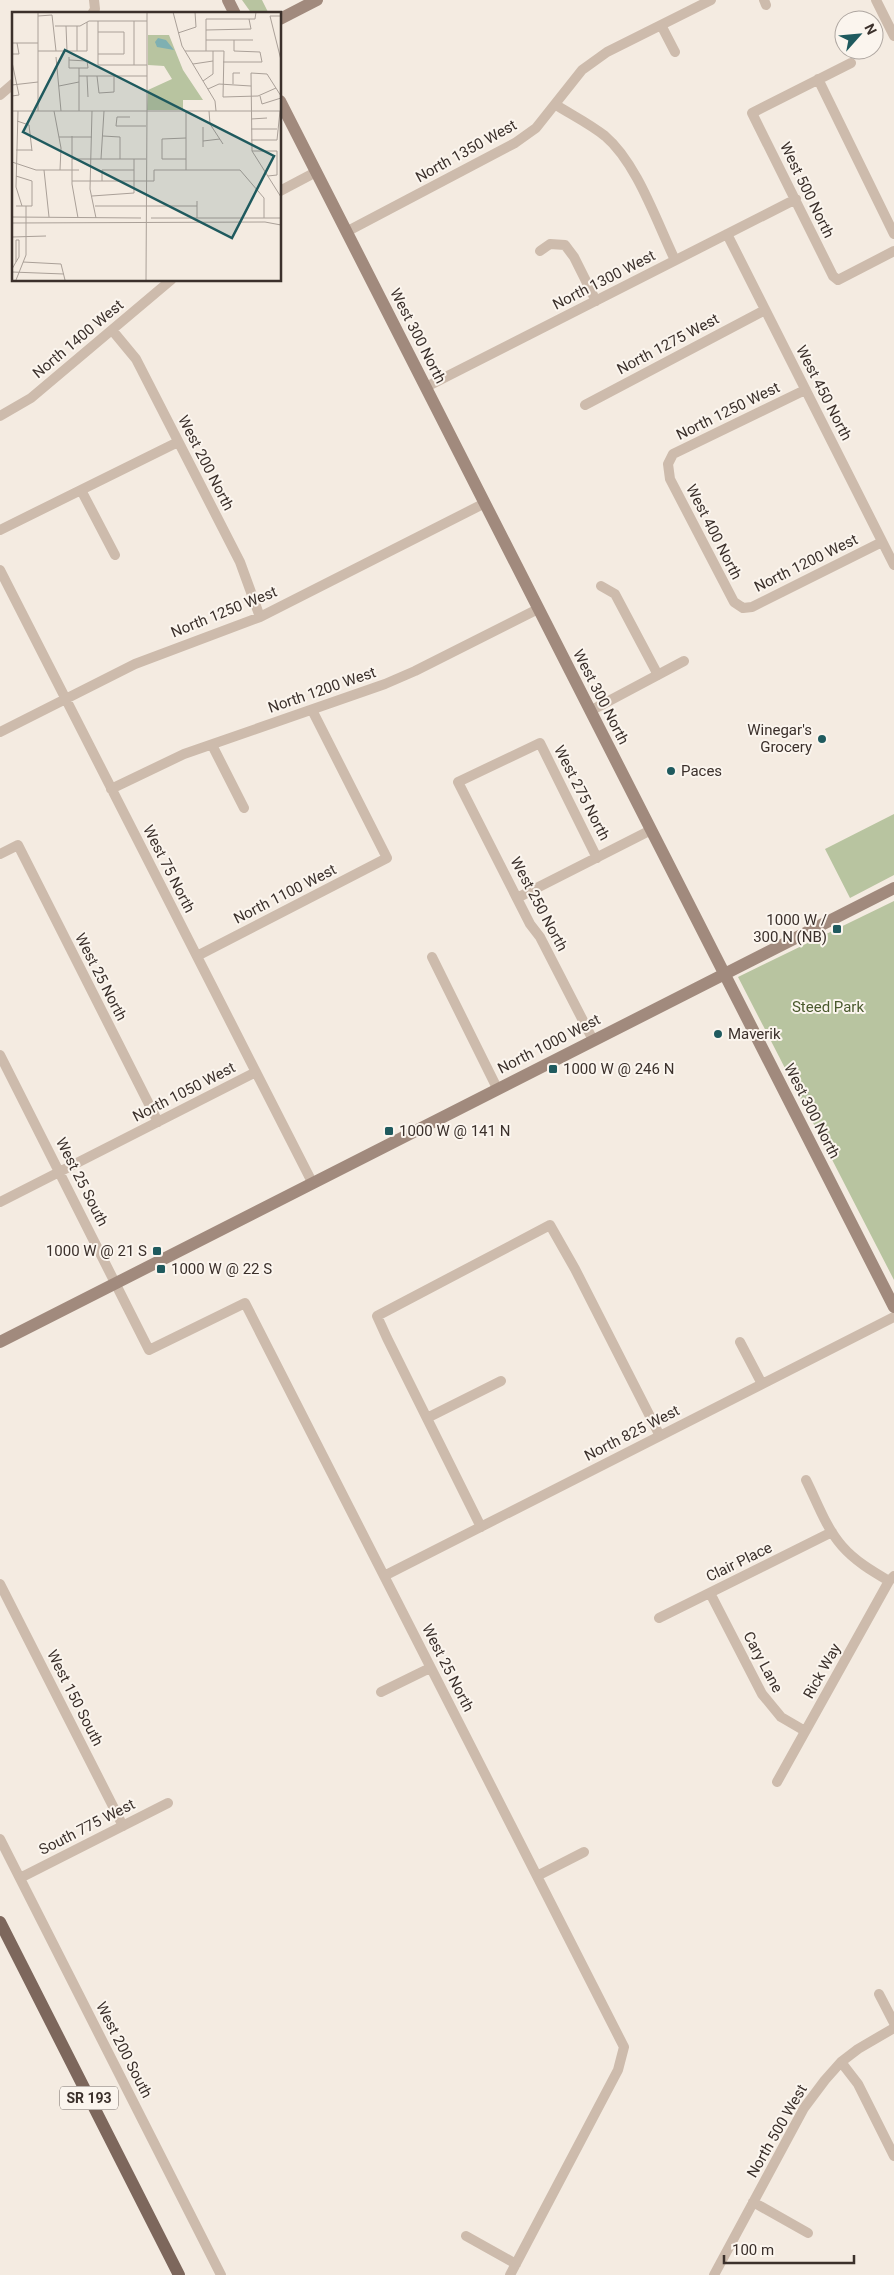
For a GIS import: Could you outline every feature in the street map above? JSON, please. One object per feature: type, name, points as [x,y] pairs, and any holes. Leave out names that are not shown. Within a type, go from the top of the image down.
[{"type":"main road","points":[[228,0],[235,12]]},
{"type":"main road","points":[[281,18],[317,0]]},
{"type":"main road","name":"West 300 North","points":[[281,103],[894,1306]]},
{"type":"main road","name":"North 1000 West","points":[[0,1342],[894,888]]},
{"type":"main road","name":"SR 193","points":[[0,1922],[179,2275]]},
{"type":"street","name":"North 1350 West","points":[[346,232],[515,144],[536,128],[582,70],[607,52],[711,0]]},
{"type":"street","points":[[876,0],[890,20],[894,36]]},
{"type":"street","points":[[661,25],[675,52]]},
{"type":"street","points":[[851,63],[818,80],[894,234]]},
{"type":"street","name":"West 500 North","points":[[818,80],[752,113],[833,276],[838,280],[894,251]]},
{"type":"street","points":[[0,95],[12,85]]},
{"type":"street","points":[[556,105],[604,136],[623,156],[629,164],[675,260]]},
{"type":"street","points":[[281,190],[316,172]]},
{"type":"street","name":"North 1300 West","points":[[426,388],[796,199]]},
{"type":"street","name":"West 450 North","points":[[726,234],[894,565]]},
{"type":"street","points":[[540,251],[550,244],[565,245],[574,257],[596,301]]},
{"type":"street","name":"North 1400 West","points":[[0,416],[32,398],[170,281]]},
{"type":"street","name":"North 1275 West","points":[[585,404],[765,310]]},
{"type":"street","name":"West 200 North","points":[[112,330],[136,360],[240,562],[260,617]]},
{"type":"street","name":"North 1250 West","points":[[668,464],[673,454],[805,390]]},
{"type":"street","points":[[0,530],[178,442]]},
{"type":"street","name":"West 400 North","points":[[668,464],[670,479],[729,594],[734,602],[743,608]]},
{"type":"street","points":[[81,490],[115,554]]},
{"type":"street","name":"North 1250 West","points":[[0,732],[135,664],[260,617],[485,504]]},
{"type":"street","name":"North 1200 West","points":[[743,608],[752,607],[882,542]]},
{"type":"street","name":"West 75 North","points":[[0,570],[312,1182]]},
{"type":"street","points":[[601,586],[615,594],[658,675]]},
{"type":"street","name":"North 1200 West","points":[[112,789],[164,763],[385,684],[415,671],[538,609]]},
{"type":"street","points":[[590,710],[684,661]]},
{"type":"street","name":"North 1100 West","points":[[197,956],[387,858],[312,710]]},
{"type":"street","name":"West 250 North","points":[[540,742],[458,782],[517,898],[593,1040]]},
{"type":"street","name":"West 275 North","points":[[540,742],[597,858]]},
{"type":"street","points":[[212,745],[244,808]]},
{"type":"street","points":[[517,898],[651,830]]},
{"type":"street","name":"West 25 North","points":[[0,854],[18,845],[158,1122]]},
{"type":"street","points":[[432,957],[498,1088]]},
{"type":"street","name":"West 25 South","points":[[0,1055],[149,1350],[245,1304]]},
{"type":"street","name":"North 1050 West","points":[[0,1202],[256,1072]]},
{"type":"street","points":[[481,1527],[378,1316],[550,1225],[580,1278],[660,1436]]},
{"type":"street","name":"West 25 North","points":[[245,1304],[624,2047],[618,2070],[516,2264]]},
{"type":"street","name":"North 825 West","points":[[384,1576],[894,1317]]},
{"type":"street","points":[[740,1342],[762,1384]]},
{"type":"street","points":[[427,1418],[501,1381]]},
{"type":"street","points":[[806,1480],[832,1532],[841,1545],[856,1559],[892,1579]]},
{"type":"street","name":"Clair Place","points":[[659,1618],[832,1532]]},
{"type":"street","name":"Rick Way","points":[[777,1782],[892,1579]]},
{"type":"street","name":"West 150 South","points":[[0,1584],[123,1826]]},
{"type":"street","name":"Cary Lane","points":[[710,1593],[762,1694],[781,1717],[805,1731]]},
{"type":"street","points":[[381,1692],[430,1668]]},
{"type":"street","name":"South 775 West","points":[[20,1878],[168,1803]]},
{"type":"street","name":"West 200 South","points":[[0,1839],[221,2275]]},
{"type":"street","points":[[537,1876],[584,1852]]},
{"type":"street","points":[[879,1994],[894,2024]]},
{"type":"street","name":"North 500 West","points":[[714,2275],[804,2108],[841,2062],[858,2048],[894,2028]]},
{"type":"street","points":[[841,2062],[858,2084],[894,2156]]},
{"type":"street","points":[[753,2202],[808,2233]]},
{"type":"street","points":[[466,2236],[516,2264],[510,2275]]},
{"type":"green space","points":[[242,0],[262,0],[268,12],[251,12]]},
{"type":"green space","points":[[894,814],[894,875],[850,898],[825,849]]},
{"type":"green space","name":"Steed Park","points":[[894,901],[894,1280],[738,977]]},
{"type":"place","name":"Winegar's Grocery","points":[[822,739]]},
{"type":"place","name":"Paces","points":[[671,771]]},
{"type":"place","name":"1000 W / 300 N (NB)","points":[[837,929]]},
{"type":"place","name":"Maverik","points":[[718,1034]]},
{"type":"place","name":"1000 W @ 246 N","points":[[553,1069]]},
{"type":"place","name":"1000 W @ 141 N","points":[[389,1131]]},
{"type":"place","name":"1000 W @ 21 S","points":[[157,1251]]},
{"type":"place","name":"1000 W @ 22 S","points":[[161,1269]]}]
